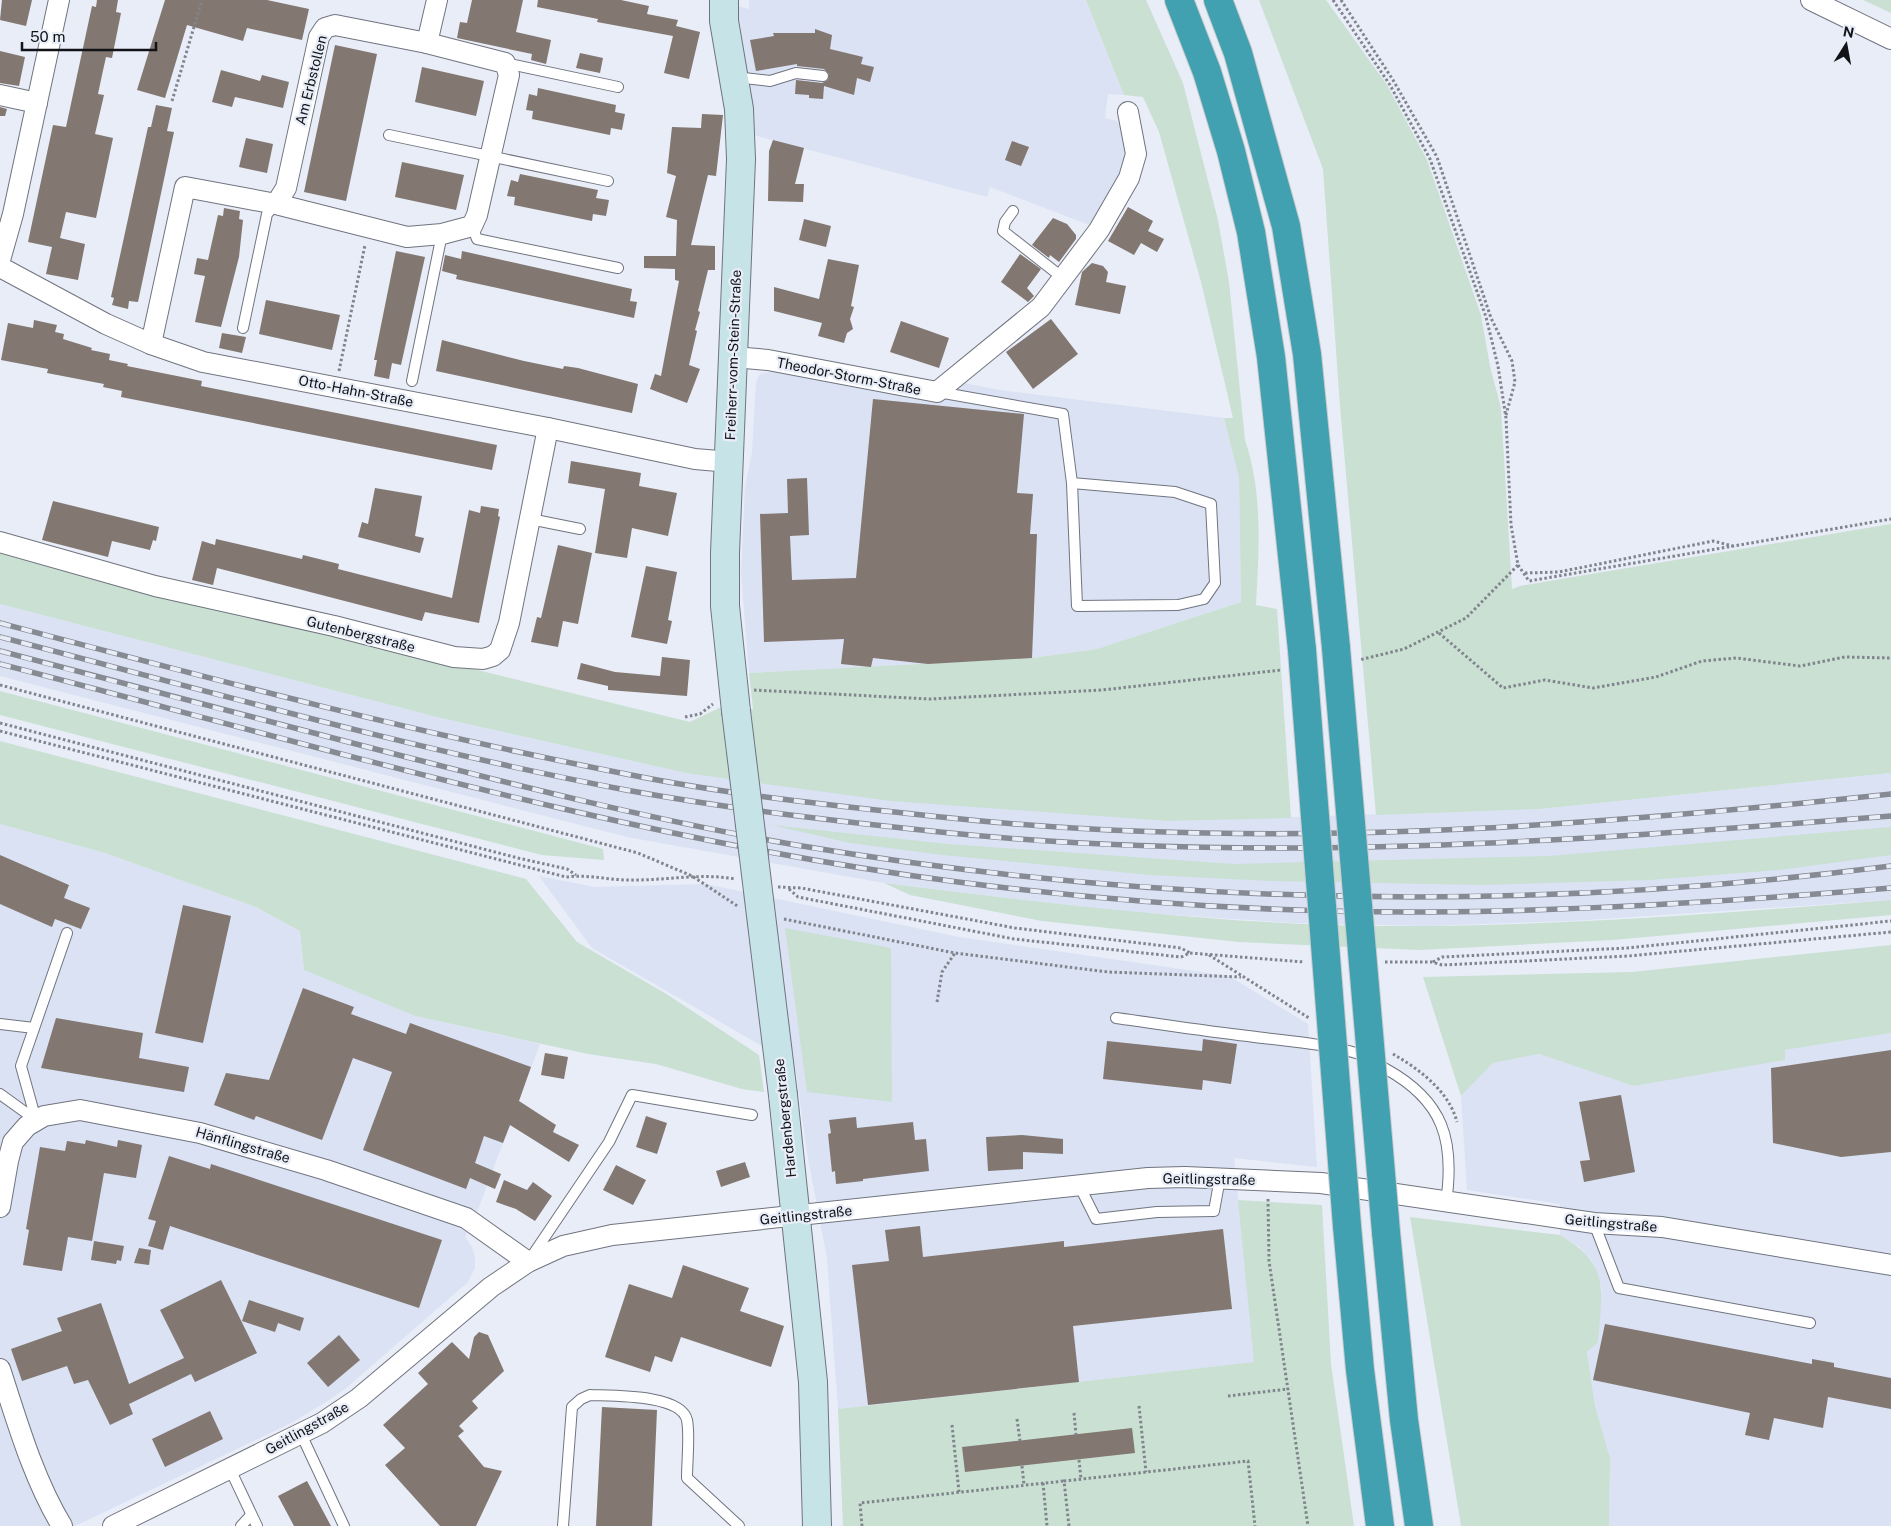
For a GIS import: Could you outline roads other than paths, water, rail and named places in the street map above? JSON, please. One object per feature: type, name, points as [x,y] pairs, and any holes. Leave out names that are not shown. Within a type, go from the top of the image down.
[{"type":"highway","points":[[1179,0],[1207,72],[1231,151],[1251,232],[1271,357],[1302,650],[1346,1226],[1360,1370],[1380,1526]]},
{"type":"highway","points":[[1218,0],[1238,52],[1286,226],[1307,354],[1336,648],[1386,1232],[1404,1420],[1419,1526]]},
{"type":"street","points":[[0,260],[38,103],[58,0]]},
{"type":"street","points":[[427,43],[437,0]]},
{"type":"street","name":"Freiherr-vom-Stein-Straße","points":[[724,0],[724,21],[739,109],[741,159],[725,553],[726,606],[735,700]]},
{"type":"street","points":[[1811,0],[1891,39]]},
{"type":"street","name":"Am Erbstollen","points":[[276,204],[286,188],[319,37],[324,28],[335,25],[427,43],[505,63]]},
{"type":"street","points":[[151,344],[185,187],[276,204],[407,236],[442,234],[472,226],[477,216],[510,74],[505,63]]},
{"type":"street","points":[[0,96],[38,103]]},
{"type":"street","name":"Theodor-Storm-Straße","points":[[734,357],[768,360],[937,392],[1041,307],[1099,230],[1129,178],[1136,154],[1128,112]]},
{"type":"street","name":"Otto-Hahn-Straße","points":[[0,267],[106,324],[151,344],[203,362],[548,428],[695,459],[730,462]]},
{"type":"street","name":"Gutenbergstraße","points":[[0,542],[155,586],[334,626],[454,658],[483,659],[493,656],[500,650],[509,623],[548,428]]},
{"type":"street","name":"Hardenbergstraße","points":[[735,700],[783,1095],[795,1216],[801,1251],[814,1382],[817,1526]]},
{"type":"street","name":"Hänflingstraße","points":[[0,1207],[13,1142],[27,1126],[36,1120],[63,1111],[80,1110],[200,1133],[276,1154],[466,1218],[528,1262]]},
{"type":"street","name":"Geitlingstraße","points":[[113,1526],[301,1434],[359,1398],[491,1287],[528,1262],[563,1246],[612,1234],[1148,1178],[1220,1178],[1321,1183],[1446,1203],[1594,1223],[1662,1227],[1891,1265]]},
{"type":"street","points":[[0,1369],[15,1416],[50,1507],[62,1526]]},
{"type":"lane","points":[[505,63],[618,87]]},
{"type":"lane","points":[[734,77],[770,80],[796,74],[823,76]]},
{"type":"lane","points":[[389,135],[608,181]]},
{"type":"lane","name":"Am Erbstollen","points":[[243,328],[267,214],[276,204]]},
{"type":"lane","points":[[1014,211],[1005,222],[1003,231],[1063,278]]},
{"type":"lane","points":[[472,226],[478,239],[618,268]]},
{"type":"lane","points":[[412,381],[442,234]]},
{"type":"lane","points":[[937,392],[1063,414],[1072,483],[1076,606],[1178,605],[1204,599],[1215,583],[1211,504],[1175,492],[1072,483]]},
{"type":"lane","points":[[530,519],[580,529]]},
{"type":"lane","points":[[36,1120],[21,1066],[67,933]]},
{"type":"lane","points":[[1116,1018],[1311,1044],[1358,1053],[1396,1074],[1421,1094],[1439,1117],[1448,1141],[1450,1178],[1446,1203]]},
{"type":"lane","points":[[0,1024],[34,1028]]},
{"type":"lane","points":[[0,1094],[36,1120]]},
{"type":"lane","name":"Geitlingstraße","points":[[528,1262],[609,1142],[632,1095],[752,1115]]},
{"type":"lane","points":[[1079,1185],[1096,1219],[1157,1212],[1214,1211],[1220,1178]]},
{"type":"lane","points":[[1594,1223],[1619,1288],[1810,1323]]},
{"type":"lane","points":[[562,1526],[572,1407],[581,1399],[590,1395],[661,1400],[679,1409],[687,1418],[687,1478],[738,1526]]},
{"type":"lane","points":[[301,1434],[344,1526]]},
{"type":"lane","points":[[230,1469],[257,1526]]},
{"type":"lane","points":[[241,1526],[252,1515]]},
{"type":"railway","points":[[0,623],[312,704],[547,758],[744,794],[941,817],[1060,827],[1179,833],[1298,834],[1416,831],[1654,817],[1891,794]]},
{"type":"railway","points":[[0,637],[312,719],[547,774],[626,790],[743,809],[940,832],[1059,842],[1178,847],[1416,846],[1654,834],[1891,816]]},
{"type":"railway","points":[[0,651],[485,777],[692,825],[796,845],[932,865],[1069,881],[1206,891],[1343,896],[1480,896],[1617,891],[1754,881],[1891,866]]},
{"type":"railway","points":[[0,664],[357,758],[596,816],[716,842],[837,864],[1017,889],[1193,905],[1311,911],[1429,912],[1545,910],[1776,897],[1891,888]]}]
